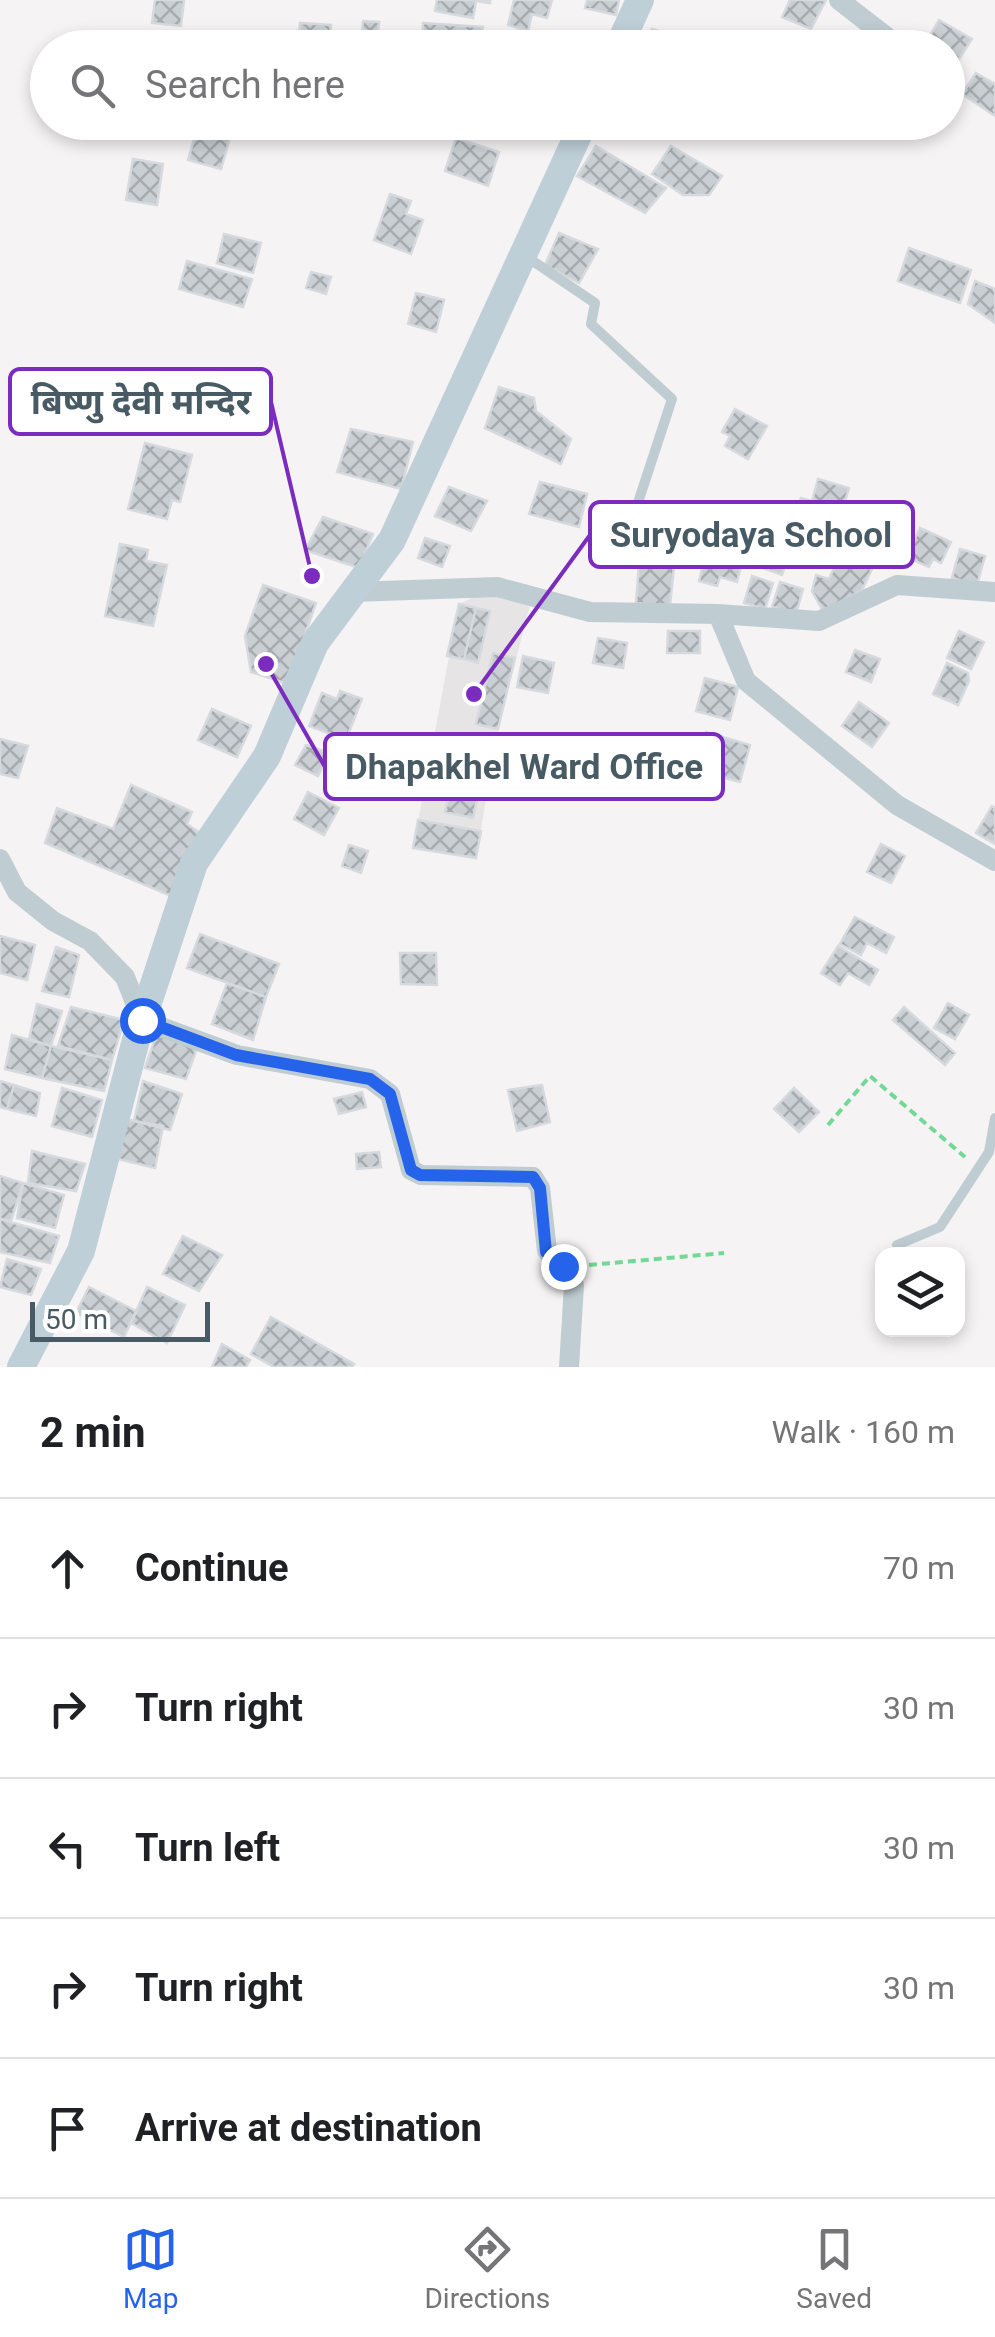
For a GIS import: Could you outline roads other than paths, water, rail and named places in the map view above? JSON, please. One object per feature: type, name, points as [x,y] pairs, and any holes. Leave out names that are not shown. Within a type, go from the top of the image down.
[{"type":"main road","points":[[626,30],[640,0]]},
{"type":"main road","points":[[20,1367],[80,1252],[142,1020],[194,863],[267,756],[315,642],[392,540],[576,140]]},
{"type":"street","points":[[839,0],[878,30]]},
{"type":"street","points":[[353,592],[497,587],[590,612],[718,614],[819,622],[897,585],[995,592]]},
{"type":"street","points":[[718,614],[746,681],[897,805],[995,861]]},
{"type":"street","points":[[0,859],[17,892],[53,922],[90,940],[124,977],[142,1020],[236,1055],[370,1079],[390,1094],[411,1170],[420,1175],[533,1177],[540,1188],[546,1252],[566,1271],[574,1286],[569,1367]]},
{"type":"lane","points":[[523,254],[595,302],[592,324],[672,399],[629,530]]},
{"type":"lane","points":[[896,1246],[940,1228],[989,1152],[995,1118]]},
{"type":"place","name":"बिष्णु देवी मन्दिर","points":[[312,576]]},
{"type":"place","name":"Dhapakhel Ward Office","points":[[266,664]]},
{"type":"place","name":"Suryodaya School","points":[[474,694]]}]
